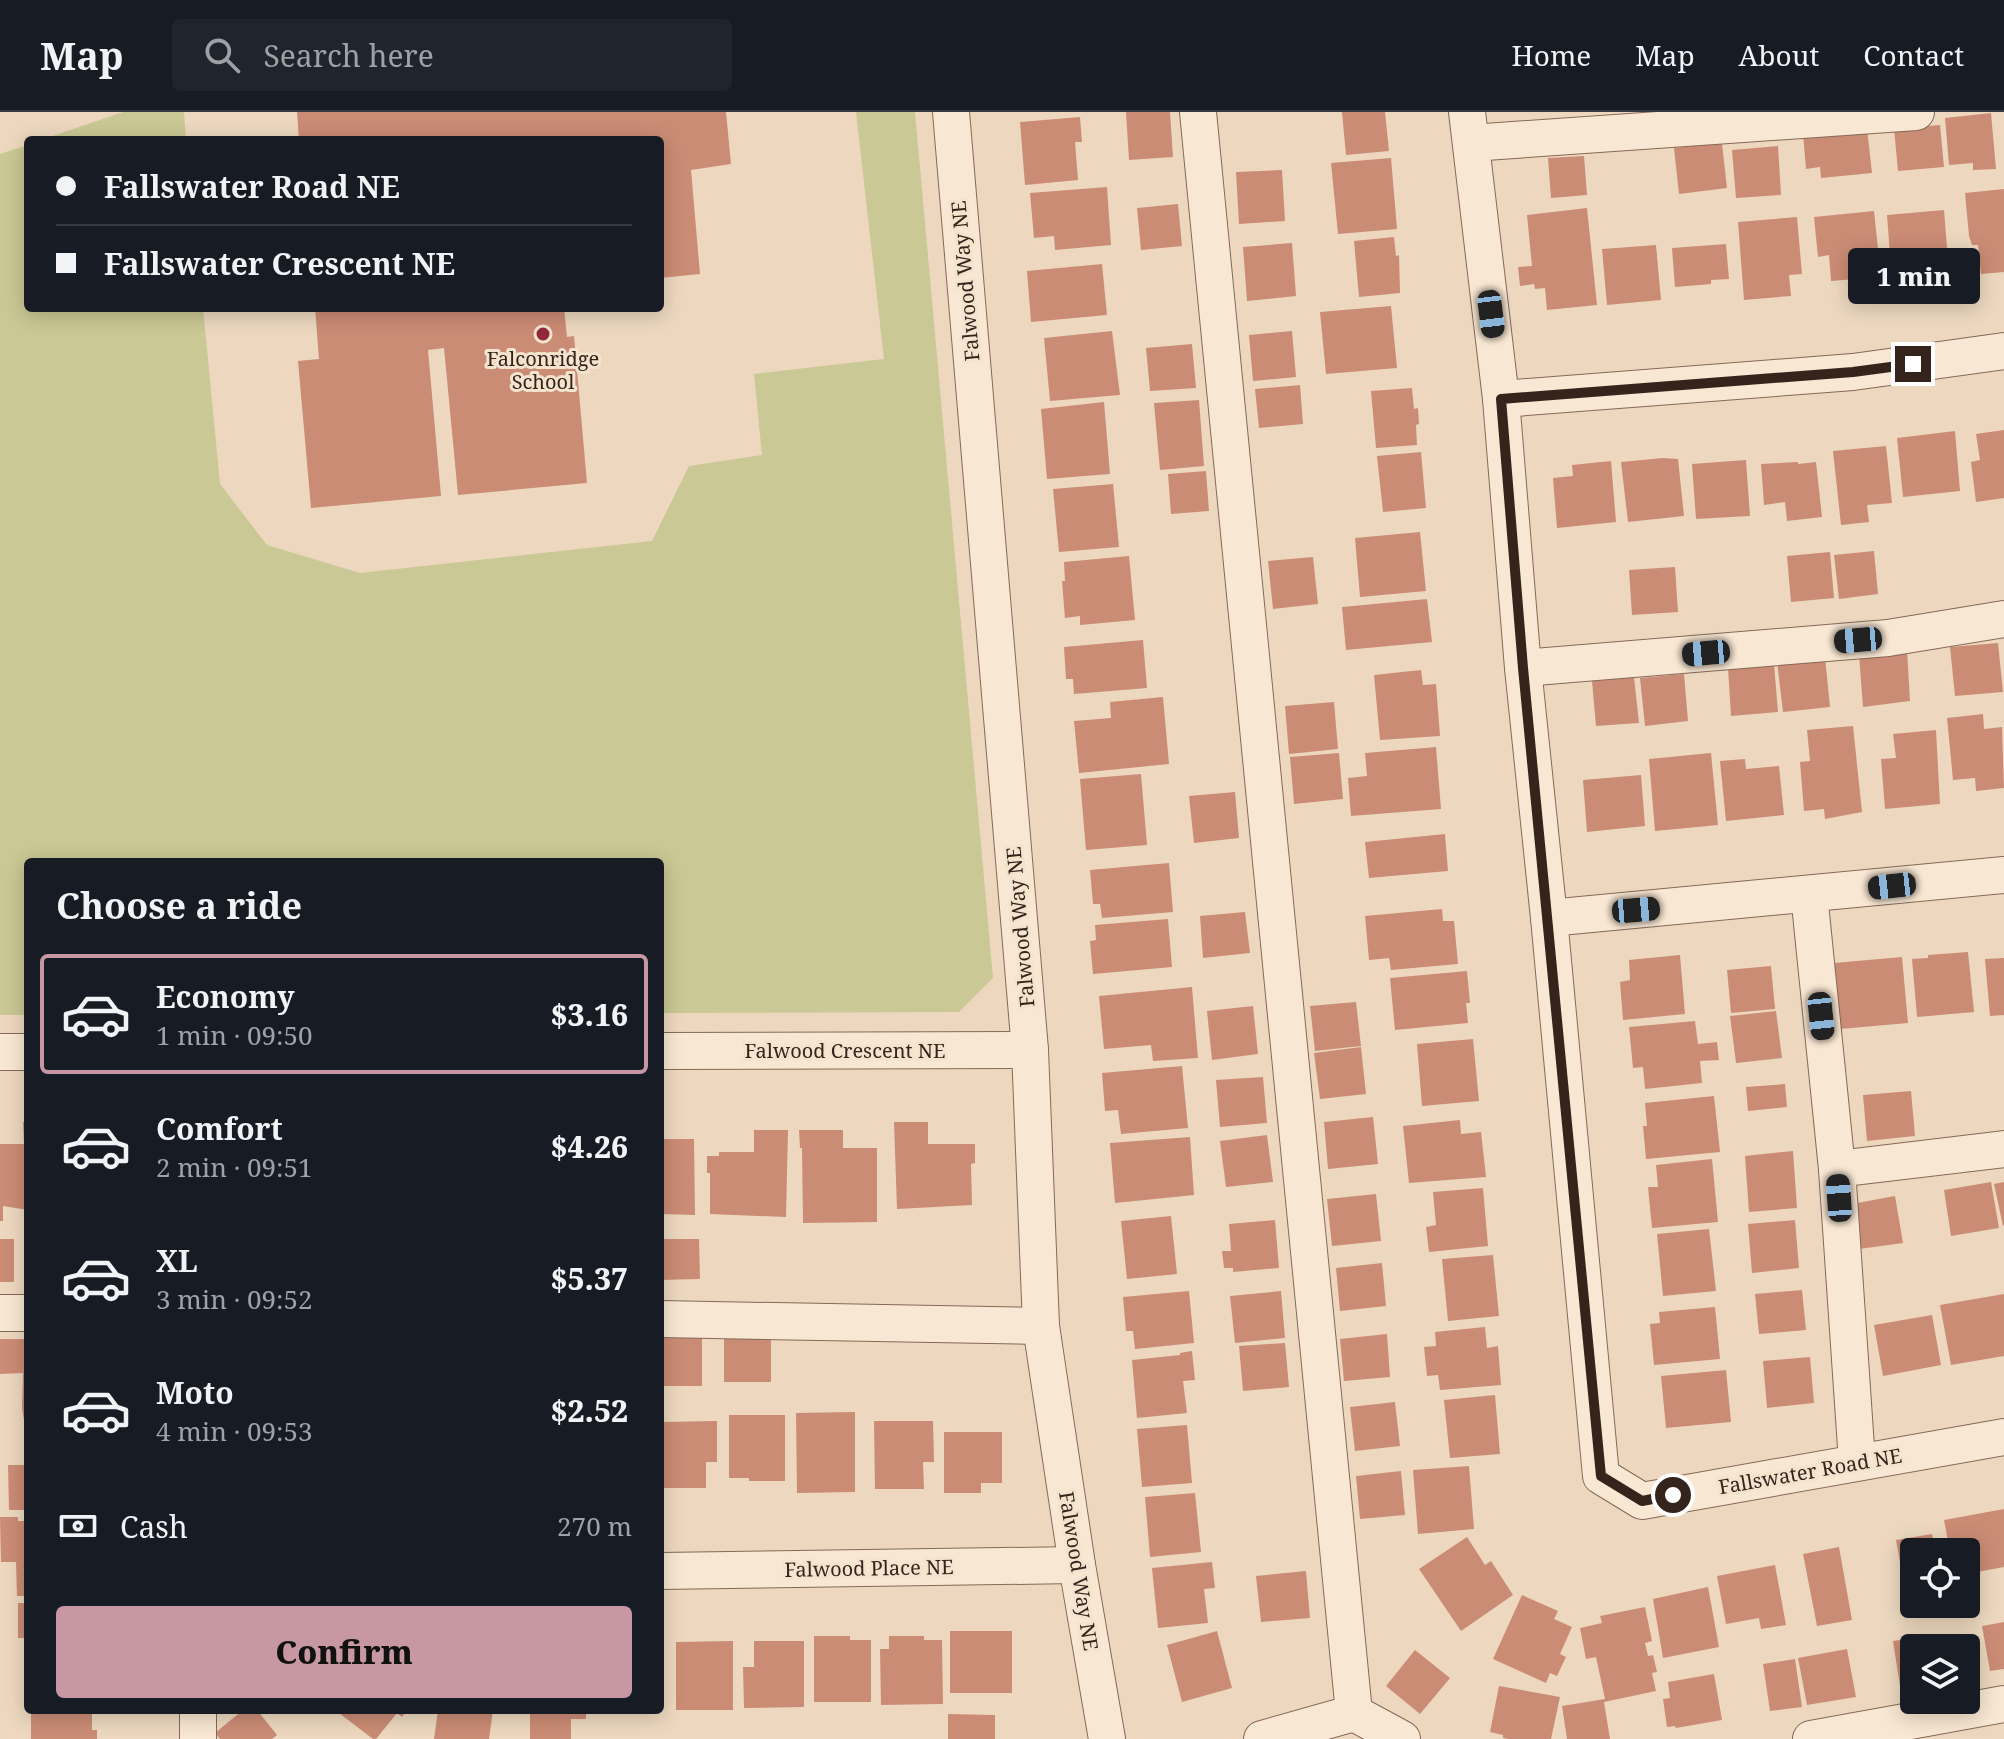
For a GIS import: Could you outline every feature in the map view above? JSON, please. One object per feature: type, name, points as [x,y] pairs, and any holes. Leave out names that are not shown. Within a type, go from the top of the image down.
[{"type":"street","name":"Falwood Way NE","points":[[951,112],[1030,1050],[1041,1326],[1107,1739]]},
{"type":"street","points":[[1198,112],[1354,1713]]},
{"type":"street","points":[[1469,128],[1916,112]]},
{"type":"street","name":"Fallswater Road NE","points":[[1469,128],[1501,399],[1523,668],[1601,1476],[1642,1501],[2004,1437]]},
{"type":"street","points":[[1501,399],[1853,372],[2004,351]]},
{"type":"street","points":[[1523,668],[1888,638],[2004,619]]},
{"type":"street","points":[[1549,918],[2004,875]]},
{"type":"street","points":[[1809,894],[1837,1169],[1857,1462]]},
{"type":"street","name":"Falwood Crescent NE","points":[[664,1051],[1030,1050]]},
{"type":"street","points":[[0,1052],[24,1052]]},
{"type":"street","points":[[1837,1169],[2004,1149]]},
{"type":"street","points":[[0,1313],[24,1313]]},
{"type":"street","points":[[664,1319],[1041,1326]]},
{"type":"street","name":"Falwood Place NE","points":[[664,1571],[1077,1565]]},
{"type":"street","points":[[1811,1739],[2004,1704]]},
{"type":"street","points":[[1262,1739],[1354,1713],[1402,1739]]},
{"type":"street","points":[[198,1714],[198,1739]]},
{"type":"shaded area","points":[[123,112],[184,112],[186,136],[53,136]]},
{"type":"shaded area","points":[[856,112],[915,112],[993,978],[959,1012],[664,1013],[664,858],[24,858],[24,1015],[0,1015],[0,154],[24,146],[24,312],[203,312],[220,484],[267,545],[360,573],[652,541],[689,466],[762,455],[754,374],[884,359]]},
{"type":"building","points":[[297,112],[726,112],[731,164],[691,170],[700,274],[664,278],[664,136],[299,136]]},
{"type":"building","points":[[1126,112],[1170,112],[1173,157],[1129,160]]},
{"type":"building","points":[[1342,112],[1385,112],[1389,151],[1346,155]]},
{"type":"building","points":[[1991,113],[1996,169],[1973,170],[1973,163],[1949,165],[1945,118]]},
{"type":"building","points":[[1080,117],[1082,142],[1075,142],[1078,180],[1025,185],[1020,122]]},
{"type":"building","points":[[1940,125],[1944,167],[1898,171],[1894,129]]},
{"type":"building","points":[[1867,128],[1872,173],[1821,178],[1820,167],[1806,169],[1803,134]]},
{"type":"building","points":[[1722,143],[1727,188],[1679,194],[1674,148]]},
{"type":"building","points":[[1778,146],[1781,195],[1736,198],[1732,150]]},
{"type":"building","points":[[1584,156],[1587,195],[1551,198],[1548,158]]},
{"type":"building","points":[[1391,158],[1397,229],[1338,234],[1331,163]]},
{"type":"building","points":[[1282,170],[1285,221],[1239,224],[1236,172]]},
{"type":"building","points":[[1107,187],[1111,245],[1055,250],[1054,236],[1034,238],[1030,193]]},
{"type":"building","points":[[2004,189],[2004,272],[1981,274],[1978,245],[1972,245],[1969,236],[1965,193]]},
{"type":"building","points":[[1178,204],[1182,246],[1141,250],[1137,208]]},
{"type":"building","points":[[1587,208],[1597,305],[1547,310],[1545,288],[1535,289],[1534,284],[1520,286],[1518,267],[1532,266],[1527,215]]},
{"type":"building","points":[[1944,210],[1949,272],[1892,281],[1887,215]]},
{"type":"building","points":[[1874,211],[1881,277],[1831,281],[1829,255],[1818,257],[1814,217]]},
{"type":"building","points":[[1797,217],[1802,274],[1789,275],[1791,296],[1744,300],[1738,222]]},
{"type":"building","points":[[1394,237],[1396,256],[1399,255],[1400,293],[1359,297],[1354,241]]},
{"type":"building","points":[[1292,243],[1296,296],[1247,301],[1243,247]]},
{"type":"building","points":[[1726,244],[1729,279],[1675,287],[1672,248]]},
{"type":"building","points":[[1656,245],[1661,300],[1607,305],[1602,249]]},
{"type":"building","points":[[1102,264],[1107,315],[1031,322],[1027,271]]},
{"type":"building","points":[[1391,306],[1397,368],[1326,374],[1320,312]]},
{"type":"building","points":[[315,312],[564,312],[567,337],[574,336],[587,483],[458,495],[444,348],[428,350],[441,496],[311,508],[298,361],[319,359]]},
{"type":"building","points":[[1112,331],[1120,395],[1050,401],[1044,338]]},
{"type":"building","points":[[1292,331],[1296,377],[1253,381],[1249,335]]},
{"type":"building","points":[[1192,344],[1196,388],[1150,391],[1146,348]]},
{"type":"building","points":[[1300,385],[1303,424],[1259,428],[1255,389]]},
{"type":"building","points":[[1412,388],[1414,409],[1418,408],[1417,445],[1376,448],[1371,391]]},
{"type":"building","points":[[1199,400],[1204,466],[1160,470],[1154,403]]},
{"type":"building","points":[[1104,402],[1110,474],[1047,479],[1041,409]]},
{"type":"building","points":[[2004,430],[2004,498],[1976,502],[1971,462],[1980,460],[1976,434]]},
{"type":"building","points":[[1955,431],[1960,491],[1903,497],[1897,438]]},
{"type":"building","points":[[1886,446],[1892,503],[1867,505],[1869,522],[1841,525],[1833,451]]},
{"type":"building","points":[[1421,452],[1426,508],[1383,512],[1377,456]]},
{"type":"building","points":[[1678,459],[1684,516],[1628,522],[1621,462]]},
{"type":"building","points":[[1746,460],[1750,516],[1696,519],[1692,464]]},
{"type":"building","points":[[1611,461],[1616,522],[1557,528],[1553,478],[1573,476],[1572,465]]},
{"type":"building","points":[[1816,462],[1822,517],[1787,521],[1785,502],[1764,505],[1761,464]]},
{"type":"building","points":[[1206,471],[1209,511],[1171,514],[1168,474]]},
{"type":"building","points":[[1113,484],[1119,547],[1059,552],[1053,489]]},
{"type":"building","points":[[1420,532],[1426,591],[1360,597],[1355,538]]},
{"type":"building","points":[[1874,551],[1878,594],[1839,599],[1834,555]]},
{"type":"building","points":[[1830,552],[1834,598],[1791,602],[1787,556]]},
{"type":"building","points":[[1129,556],[1135,620],[1080,625],[1080,616],[1065,618],[1064,562]]},
{"type":"building","points":[[1313,557],[1318,604],[1273,609],[1268,561]]},
{"type":"building","points":[[1675,567],[1678,612],[1632,615],[1629,570]]},
{"type":"building","points":[[1427,599],[1432,642],[1346,650],[1342,607]]},
{"type":"building","points":[[1143,640],[1147,688],[1074,694],[1073,679],[1066,679],[1064,647]]},
{"type":"building","points":[[1998,643],[2003,692],[1955,696],[1950,647]]},
{"type":"building","points":[[1907,650],[1910,701],[1863,707],[1859,655]]},
{"type":"building","points":[[1825,657],[1830,707],[1783,712],[1777,662]]},
{"type":"building","points":[[1774,664],[1778,712],[1731,716],[1728,668]]},
{"type":"building","points":[[1421,670],[1423,685],[1436,684],[1440,736],[1380,740],[1374,675]]},
{"type":"building","points":[[1684,674],[1688,721],[1645,726],[1640,678]]},
{"type":"building","points":[[1634,677],[1639,723],[1596,726],[1592,681]]},
{"type":"building","points":[[1163,697],[1169,764],[1079,773],[1074,721],[1111,718],[1110,702]]},
{"type":"building","points":[[1334,702],[1338,749],[1289,754],[1285,706]]},
{"type":"building","points":[[1983,714],[1984,729],[2002,727],[2004,788],[1976,791],[1975,778],[1953,780],[1947,718]]},
{"type":"building","points":[[1853,726],[1862,812],[1825,819],[1824,809],[1804,811],[1800,762],[1810,761],[1807,730]]},
{"type":"building","points":[[1936,730],[1940,804],[1885,809],[1881,759],[1896,758],[1893,734]]},
{"type":"building","points":[[1436,747],[1441,809],[1351,816],[1348,778],[1367,776],[1365,753]]},
{"type":"building","points":[[1339,753],[1343,799],[1294,804],[1290,757]]},
{"type":"building","points":[[1711,753],[1718,825],[1655,831],[1649,759]]},
{"type":"building","points":[[1745,759],[1746,769],[1779,766],[1784,815],[1726,821],[1720,761]]},
{"type":"building","points":[[1141,774],[1147,845],[1086,850],[1080,779]]},
{"type":"building","points":[[1641,775],[1645,826],[1587,832],[1583,780]]},
{"type":"building","points":[[1235,792],[1239,838],[1194,843],[1189,796]]},
{"type":"building","points":[[1445,834],[1448,871],[1369,878],[1365,842]]},
{"type":"building","points":[[1169,863],[1173,912],[1102,918],[1100,904],[1093,904],[1090,870]]},
{"type":"building","points":[[1442,909],[1443,921],[1454,921],[1458,964],[1391,970],[1389,958],[1369,960],[1365,916]]},
{"type":"building","points":[[1245,912],[1250,953],[1203,958],[1200,916]]},
{"type":"building","points":[[1168,919],[1172,967],[1093,974],[1090,941],[1096,940],[1095,925]]},
{"type":"building","points":[[1968,952],[1974,1012],[1917,1017],[1912,959]]},
{"type":"building","points":[[1680,955],[1685,1014],[1623,1020],[1620,982],[1630,980],[1629,960]]},
{"type":"building","points":[[1902,957],[1908,1023],[1840,1029],[1834,963]]},
{"type":"building","points":[[2004,958],[2004,1015],[1990,1016],[1985,959]]},
{"type":"building","points":[[1771,966],[1775,1009],[1731,1013],[1727,970]]},
{"type":"building","points":[[1467,971],[1468,1023],[1395,1030],[1390,978]]},
{"type":"building","points":[[1192,987],[1198,1058],[1153,1061],[1151,1045],[1104,1049],[1099,996]]},
{"type":"building","points":[[1356,1002],[1361,1046],[1315,1051],[1310,1006]]},
{"type":"building","points":[[1253,1006],[1258,1054],[1212,1060],[1207,1011]]},
{"type":"building","points":[[1776,1011],[1782,1058],[1736,1063],[1730,1016]]},
{"type":"building","points":[[1695,1021],[1698,1044],[1717,1042],[1719,1060],[1700,1061],[1702,1083],[1645,1089],[1643,1067],[1633,1068],[1629,1027]]},
{"type":"building","points":[[1473,1039],[1479,1101],[1422,1106],[1417,1044]]},
{"type":"building","points":[[1361,1047],[1366,1094],[1320,1099],[1314,1053]]},
{"type":"building","points":[[1182,1066],[1188,1128],[1121,1134],[1118,1110],[1105,1111],[1102,1073]]},
{"type":"building","points":[[1263,1077],[1267,1123],[1220,1127],[1216,1080]]},
{"type":"building","points":[[1785,1084],[1787,1107],[1748,1111],[1746,1087]]},
{"type":"building","points":[[1911,1091],[1915,1136],[1867,1141],[1863,1095]]},
{"type":"building","points":[[1714,1096],[1720,1152],[1646,1159],[1643,1126],[1647,1126],[1645,1103]]},
{"type":"building","points":[[1373,1117],[1378,1164],[1328,1169],[1324,1122]]},
{"type":"building","points":[[1460,1120],[1461,1134],[1481,1132],[1486,1177],[1409,1183],[1403,1126]]},
{"type":"building","points":[[894,1122],[928,1122],[928,1144],[975,1144],[975,1163],[971,1164],[972,1205],[897,1209]]},
{"type":"building","points":[[754,1130],[788,1130],[786,1217],[710,1214],[707,1156],[719,1156],[719,1152],[754,1152]]},
{"type":"building","points":[[799,1130],[843,1130],[843,1148],[877,1148],[877,1222],[803,1223]]},
{"type":"building","points":[[1267,1135],[1273,1182],[1226,1187],[1220,1141]]},
{"type":"building","points":[[1190,1137],[1194,1195],[1115,1203],[1110,1143]]},
{"type":"building","points":[[664,1139],[694,1139],[695,1215],[664,1214]]},
{"type":"building","points":[[0,1144],[24,1144],[24,1209],[3,1206],[3,1221],[0,1221]]},
{"type":"building","points":[[1793,1151],[1797,1208],[1749,1212],[1745,1156]]},
{"type":"building","points":[[1712,1159],[1718,1222],[1652,1228],[1648,1187],[1658,1187],[1656,1165]]},
{"type":"building","points":[[1991,1182],[1999,1228],[1951,1236],[1944,1190]]},
{"type":"building","points":[[2004,1182],[2004,1225],[2003,1226],[1994,1184]]},
{"type":"building","points":[[1483,1188],[1488,1246],[1429,1252],[1426,1227],[1436,1225],[1433,1192]]},
{"type":"building","points":[[1376,1194],[1381,1241],[1332,1246],[1327,1199]]},
{"type":"building","points":[[1895,1196],[1903,1243],[1859,1249],[1852,1204]]},
{"type":"building","points":[[1171,1216],[1177,1274],[1127,1279],[1121,1221]]},
{"type":"building","points":[[1275,1220],[1279,1268],[1233,1272],[1233,1268],[1224,1268],[1222,1251],[1231,1251],[1229,1224]]},
{"type":"building","points":[[1795,1220],[1799,1268],[1752,1273],[1748,1224]]},
{"type":"building","points":[[1709,1229],[1716,1291],[1663,1296],[1657,1234]]},
{"type":"building","points":[[0,1239],[14,1239],[14,1282],[0,1282]]},
{"type":"building","points":[[664,1239],[699,1239],[700,1279],[664,1280]]},
{"type":"building","points":[[1493,1255],[1499,1316],[1448,1321],[1442,1259]]},
{"type":"building","points":[[1382,1263],[1386,1306],[1340,1311],[1336,1268]]},
{"type":"building","points":[[1802,1290],[1806,1330],[1759,1334],[1755,1294]]},
{"type":"building","points":[[1189,1291],[1194,1343],[1135,1349],[1133,1331],[1126,1331],[1123,1297]]},
{"type":"building","points":[[1281,1291],[1285,1338],[1235,1343],[1230,1296]]},
{"type":"building","points":[[2004,1294],[2004,1356],[1951,1365],[1940,1305]]},
{"type":"building","points":[[1715,1307],[1720,1359],[1654,1365],[1650,1324],[1660,1323],[1659,1312]]},
{"type":"building","points":[[1932,1315],[1941,1365],[1883,1376],[1874,1325]]},
{"type":"building","points":[[1485,1327],[1487,1348],[1498,1346],[1501,1385],[1440,1390],[1438,1375],[1427,1376],[1424,1347],[1436,1346],[1435,1332]]},
{"type":"building","points":[[1387,1334],[1390,1377],[1344,1381],[1340,1339]]},
{"type":"building","points":[[664,1336],[702,1336],[702,1386],[664,1386]]},
{"type":"building","points":[[724,1336],[771,1336],[771,1382],[724,1382]]},
{"type":"building","points":[[0,1339],[24,1339],[24,1420],[23,1373],[0,1374]]},
{"type":"building","points":[[1285,1343],[1289,1387],[1243,1391],[1239,1346]]},
{"type":"building","points":[[1192,1351],[1195,1380],[1183,1381],[1187,1413],[1137,1418],[1132,1360]]},
{"type":"building","points":[[1810,1357],[1814,1403],[1767,1408],[1763,1361]]},
{"type":"building","points":[[1726,1370],[1731,1422],[1666,1428],[1661,1376]]},
{"type":"building","points":[[1495,1395],[1500,1454],[1450,1458],[1444,1400]]},
{"type":"building","points":[[1395,1402],[1400,1446],[1355,1451],[1350,1407]]},
{"type":"building","points":[[855,1412],[855,1492],[797,1493],[796,1413]]},
{"type":"building","points":[[729,1415],[785,1415],[785,1481],[729,1478]]},
{"type":"building","points":[[717,1421],[717,1462],[706,1462],[706,1488],[664,1488],[664,1422]]},
{"type":"building","points":[[874,1421],[933,1421],[934,1462],[923,1462],[924,1489],[875,1489]]},
{"type":"building","points":[[1187,1425],[1192,1483],[1142,1487],[1137,1429]]},
{"type":"building","points":[[944,1432],[1002,1432],[1002,1483],[981,1483],[981,1493],[944,1493]]},
{"type":"building","points":[[8,1465],[24,1465],[24,1510],[9,1510]]},
{"type":"building","points":[[1469,1466],[1474,1529],[1418,1534],[1413,1470]]},
{"type":"building","points":[[1401,1471],[1405,1515],[1360,1519],[1356,1476]]},
{"type":"building","points":[[1195,1493],[1201,1552],[1150,1557],[1145,1497]]},
{"type":"building","points":[[2004,1509],[2004,1567],[1980,1571],[1980,1538],[1947,1538],[1944,1520]]},
{"type":"building","points":[[0,1517],[18,1517],[18,1521],[24,1521],[24,1596],[17,1596],[16,1562],[1,1562]]},
{"type":"building","points":[[1932,1534],[1933,1538],[1908,1538]]},
{"type":"building","points":[[1467,1537],[1485,1565],[1491,1561],[1513,1595],[1461,1631],[1419,1569]]},
{"type":"building","points":[[1900,1539],[1900,1562],[1896,1540]]},
{"type":"building","points":[[1839,1547],[1852,1620],[1817,1626],[1803,1554]]},
{"type":"building","points":[[1212,1562],[1215,1588],[1204,1589],[1208,1623],[1158,1628],[1152,1568]]},
{"type":"building","points":[[1775,1565],[1786,1625],[1761,1629],[1759,1618],[1726,1624],[1717,1576]]},
{"type":"building","points":[[1306,1571],[1310,1618],[1261,1622],[1256,1576]]},
{"type":"building","points":[[1708,1587],[1719,1647],[1663,1658],[1653,1599]]},
{"type":"building","points":[[1522,1595],[1558,1611],[1554,1619],[1572,1627],[1560,1654],[1566,1657],[1557,1676],[1550,1673],[1546,1683],[1493,1659]]},
{"type":"building","points":[[18,1603],[24,1603],[24,1638],[18,1638]]},
{"type":"building","points":[[1645,1607],[1652,1641],[1645,1643],[1648,1656],[1653,1655],[1657,1672],[1652,1673],[1656,1691],[1604,1702],[1610,1739],[1567,1739],[1562,1706],[1605,1699],[1596,1657],[1586,1659],[1580,1628],[1602,1623],[1600,1616]]},
{"type":"building","points":[[2004,1622],[2004,1669],[1990,1671],[1982,1626]]},
{"type":"building","points":[[950,1631],[1012,1631],[1012,1693],[950,1693]]},
{"type":"building","points":[[1217,1631],[1232,1688],[1182,1702],[1167,1645]]},
{"type":"building","points":[[814,1636],[850,1636],[850,1640],[871,1640],[871,1702],[814,1702]]},
{"type":"building","points":[[889,1636],[924,1636],[924,1640],[942,1640],[943,1704],[881,1705],[880,1649],[889,1649]]},
{"type":"building","points":[[1900,1640],[1900,1686],[1893,1641]]},
{"type":"building","points":[[733,1641],[733,1710],[676,1710],[676,1642]]},
{"type":"building","points":[[754,1641],[804,1641],[804,1707],[744,1708],[743,1667],[754,1667]]},
{"type":"building","points":[[1847,1649],[1856,1697],[1807,1705],[1798,1658]]},
{"type":"building","points":[[1415,1650],[1450,1678],[1420,1714],[1386,1686]]},
{"type":"building","points":[[1795,1659],[1802,1707],[1770,1711],[1763,1664]]},
{"type":"building","points":[[1714,1674],[1722,1720],[1667,1727],[1663,1699],[1670,1698],[1668,1682]]},
{"type":"building","points":[[1499,1686],[1560,1697],[1551,1739],[1509,1739],[1490,1732]]},
{"type":"building","points":[[31,1714],[92,1714],[92,1730],[97,1730],[97,1739],[31,1739]]},
{"type":"building","points":[[238,1714],[260,1714],[277,1735],[272,1739],[220,1739],[215,1733]]},
{"type":"building","points":[[340,1714],[396,1714],[373,1739]]},
{"type":"building","points":[[437,1714],[492,1714],[489,1739],[434,1739]]},
{"type":"building","points":[[530,1714],[586,1714],[586,1719],[571,1719],[571,1739],[530,1739]]},
{"type":"building","points":[[948,1714],[995,1715],[995,1739],[948,1739]]},
{"type":"place","name":"Falconridge School","points":[[543,334]]},
{"type":"route","points":[[1673,1495],[1642,1501],[1601,1476],[1523,668],[1501,399],[1853,372],[1913,364]]}]
